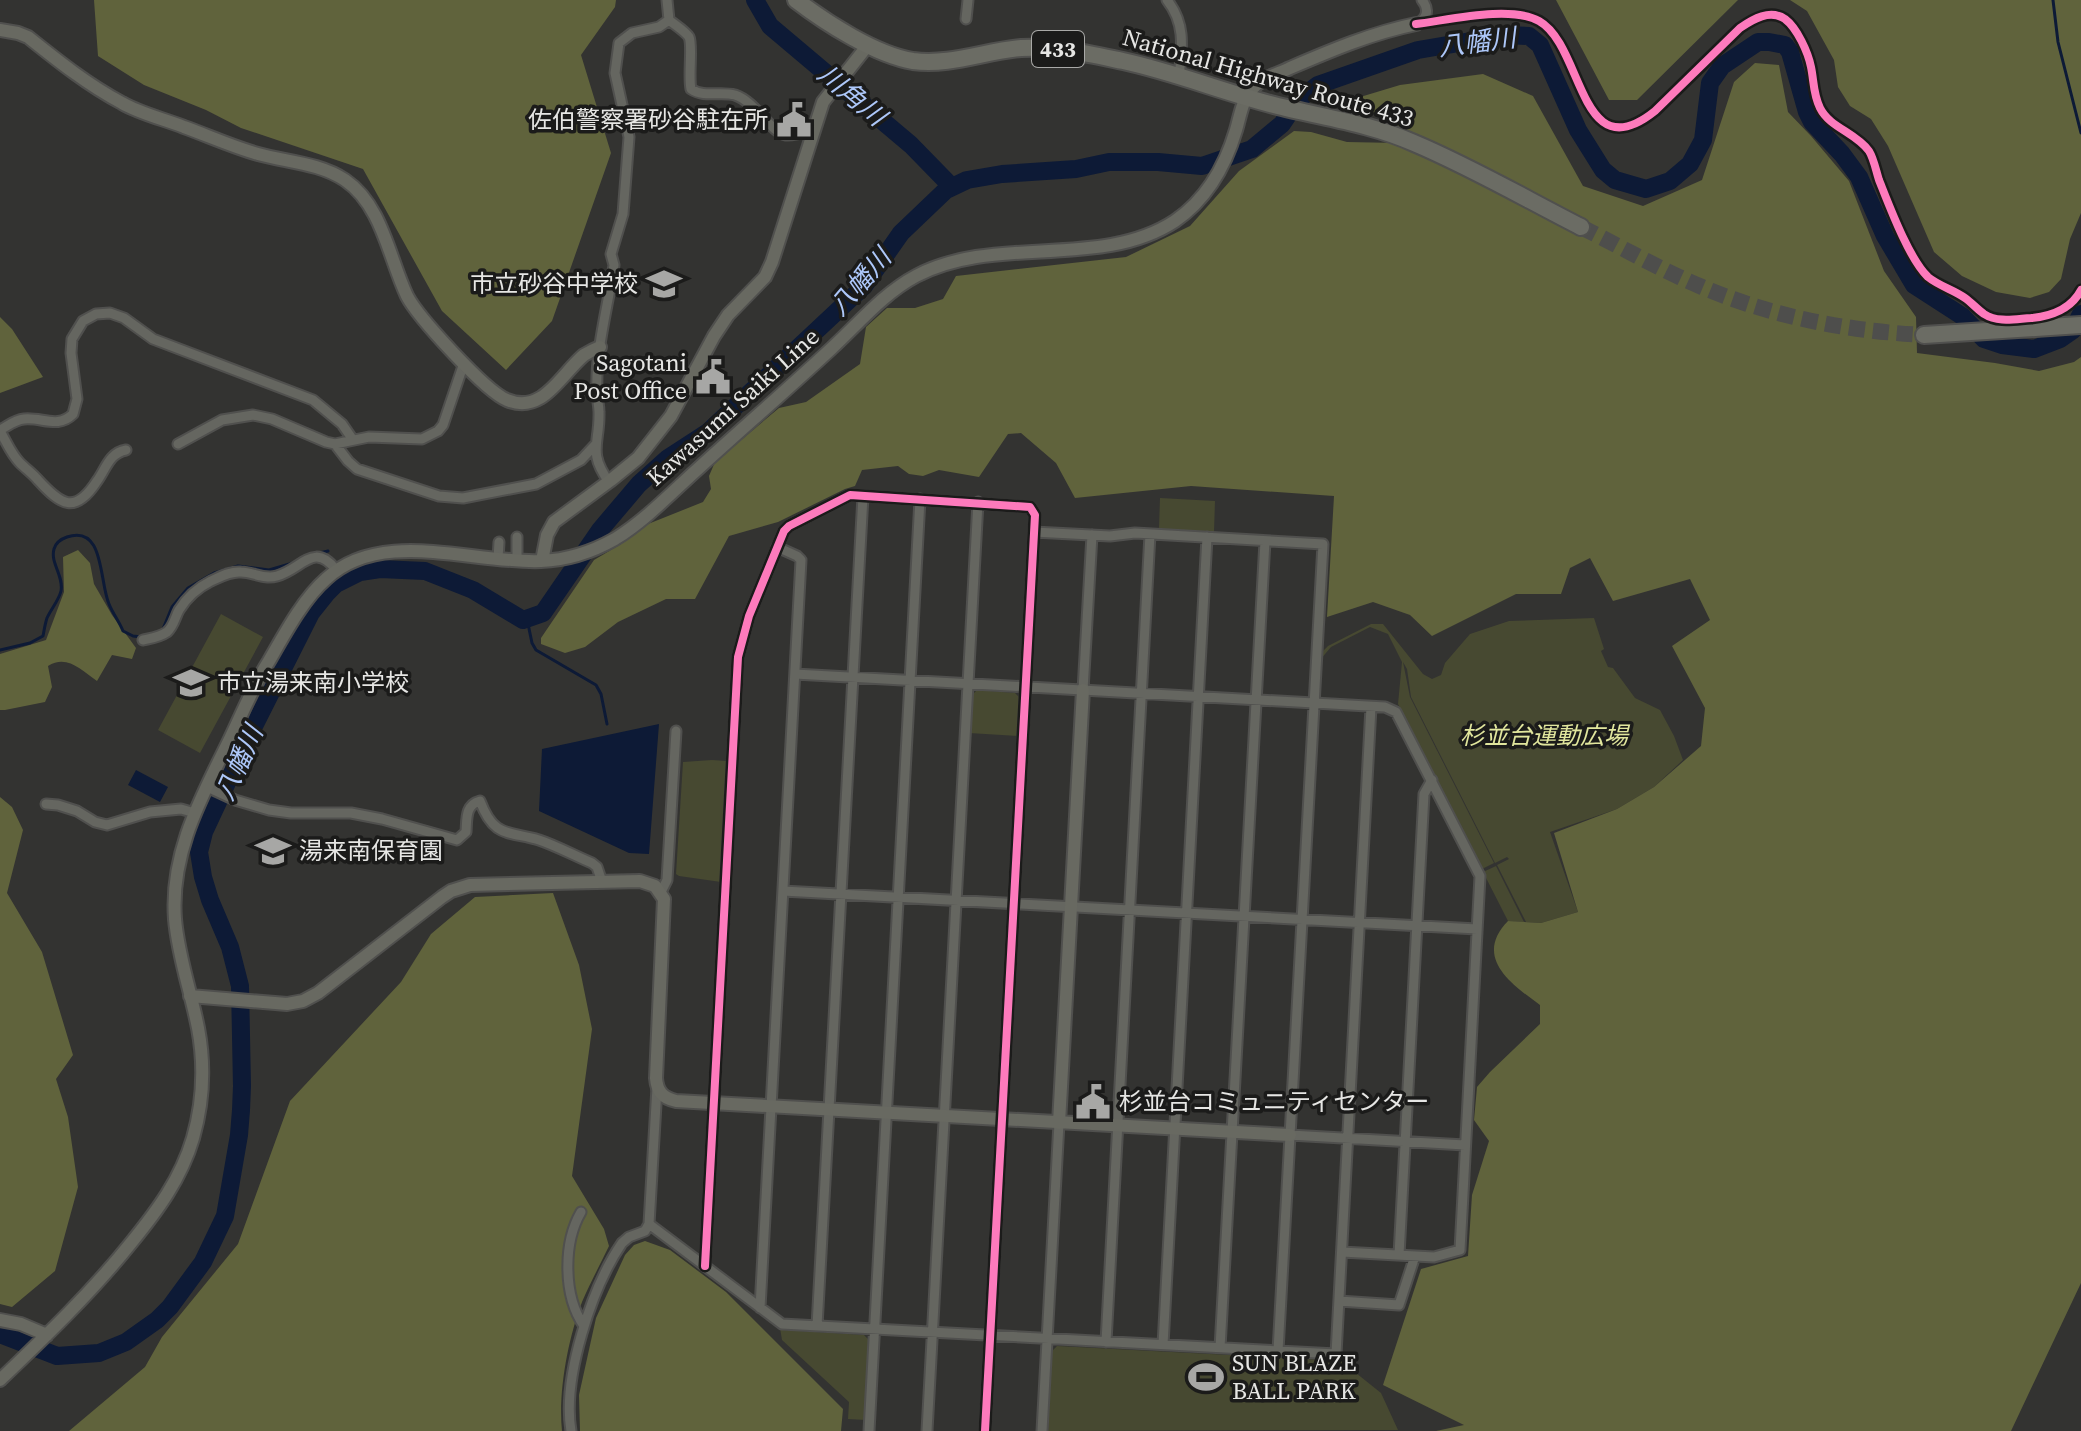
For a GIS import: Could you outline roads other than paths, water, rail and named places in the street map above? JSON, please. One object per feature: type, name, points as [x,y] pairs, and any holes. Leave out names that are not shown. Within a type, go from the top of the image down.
[{"type":"highway","name":"National Highway Route 433","points":[[796,0],[821,18],[891,55],[929,62],[1021,48],[1056,49],[1125,62],[1246,98],[1361,126],[1412,142],[1581,227]]},
{"type":"highway","points":[[1924,335],[2081,325]]},
{"type":"street","points":[[667,0],[669,20],[689,37],[688,78],[691,89],[699,94],[739,96],[751,103],[775,129],[786,135],[812,133]]},
{"type":"street","points":[[966,19],[968,0]]},
{"type":"street","points":[[1167,0],[1177,15],[1183,33],[1179,77]]},
{"type":"street","points":[[1246,98],[1262,80],[1344,45],[1423,21],[1427,6],[1422,0]]},
{"type":"street","points":[[609,482],[598,467],[597,392],[600,347],[614,265],[611,254],[623,214],[629,137],[615,73],[619,43],[632,33],[659,27],[669,20]]},
{"type":"street","points":[[0,30],[28,37],[96,88],[125,105],[257,154],[325,170],[346,180],[363,196],[376,217],[404,288],[418,313],[489,390],[506,400],[520,404],[536,401],[548,393],[585,354],[600,347]]},
{"type":"street","name":"Kawasumi Saiki Line","points":[[542,561],[547,535],[554,522],[638,458],[671,416],[728,315],[765,277],[823,102],[868,45]]},
{"type":"street","name":"Kawasumi Saiki Line","points":[[0,1380],[98,1284],[152,1217],[187,1156],[200,1106],[202,1071],[197,996],[177,936],[175,882],[182,846],[269,660],[315,590],[336,570],[361,557],[384,551],[542,561],[591,551],[613,540],[640,521],[905,282],[932,268],[961,260],[1135,240],[1162,229],[1185,213],[1206,193],[1219,173],[1234,139],[1246,98]]},
{"type":"street","points":[[126,450],[114,454],[99,480],[84,497],[68,503],[53,496],[20,463],[0,430],[19,420],[61,422],[73,414],[77,399],[72,339],[83,321],[103,313],[124,318],[153,339],[313,400],[342,424],[353,440]]},
{"type":"street","points":[[178,444],[222,420],[253,415],[272,419],[335,444],[369,437],[422,439],[438,431],[447,417],[464,363]]},
{"type":"street","points":[[335,444],[357,469],[455,499],[536,484],[581,460],[596,444]]},
{"type":"street","points":[[817,1326],[863,496]]},
{"type":"street","points":[[705,1266],[738,657],[749,616],[777,547],[789,526],[845,497],[1030,507],[1035,515],[985,1431]]},
{"type":"street","points":[[869,1431],[920,499]]},
{"type":"street","points":[[927,1431],[978,502]]},
{"type":"street","points":[[1034,532],[1114,536],[1131,533],[1323,544],[1278,1351]]},
{"type":"street","points":[[1106,1342],[1150,534]]},
{"type":"street","points":[[1042,1431],[1092,535]]},
{"type":"street","points":[[517,537],[517,560]]},
{"type":"street","points":[[1163,1345],[1207,537]]},
{"type":"street","points":[[1220,1348],[1265,541]]},
{"type":"street","points":[[498,559],[499,542]]},
{"type":"street","points":[[760,1308],[801,560],[777,547]]},
{"type":"street","points":[[143,640],[167,632],[191,594],[228,574],[242,572],[273,577],[316,557],[325,558],[336,570]]},
{"type":"street","points":[[795,674],[1314,703],[1391,709],[1396,712],[1479,873],[1460,1250],[1434,1257],[1342,1252]]},
{"type":"street","points":[[649,1224],[782,1324],[1336,1354],[1371,707]]},
{"type":"street","points":[[661,892],[667,880],[676,731]]},
{"type":"street","points":[[1399,1255],[1424,794],[1432,780]]},
{"type":"street","points":[[210,788],[235,800],[269,810],[351,813],[457,840],[466,832],[468,810],[474,802],[480,801],[493,825],[505,833],[540,840],[592,863],[597,867],[602,882]]},
{"type":"street","points":[[46,804],[80,812],[95,822],[107,825],[150,812],[181,809],[195,813]]},
{"type":"street","points":[[197,996],[295,1003],[311,997],[442,897],[460,887],[480,884],[648,882],[661,892],[665,907],[649,1224],[645,1231],[629,1237],[617,1251],[590,1306],[570,1394],[571,1431]]},
{"type":"street","points":[[783,891],[1477,929]]},
{"type":"street","points":[[657,1087],[668,1099],[713,1103],[1465,1145]]},
{"type":"street","points":[[581,1212],[570,1239],[570,1290],[574,1308],[584,1326]]},
{"type":"street","points":[[1339,1301],[1399,1305],[1415,1256]]},
{"type":"street","points":[[0,1320],[21,1324],[46,1336]]},
{"type":"water","points":[[659,724],[649,854],[629,853],[539,811],[542,749]]},
{"type":"water","points":[[136,770],[168,787],[160,802],[128,785]]},
{"type":"waterway","name":"川角川","points":[[755,0],[770,26],[911,145],[952,187]]},
{"type":"waterway","points":[[2053,0],[2058,42],[2081,133]]},
{"type":"waterway","name":"八幡川","points":[[0,1334],[57,1356],[99,1353],[126,1342],[170,1307],[203,1262],[225,1216],[241,1110],[240,986],[230,947],[210,900],[199,852],[204,832],[246,742],[311,613],[327,593],[336,584],[360,572],[380,569],[425,571],[473,590],[523,620],[543,613],[600,530],[639,484],[668,458],[708,432],[864,286],[901,233],[946,190],[967,180],[1002,174],[1076,169],[1109,162],[1202,166],[1252,149],[1282,124],[1299,99],[1318,85],[1418,50],[1506,35],[1529,36],[1540,45],[1578,130],[1603,170],[1615,180],[1646,189],[1670,181],[1690,164],[1703,140],[1710,83],[1722,66],[1758,42],[1769,42],[1785,45],[1790,52],[1812,122],[1859,177],[1885,236],[1914,285],[1962,316],[1984,339],[2002,345],[2034,349],[2060,339],[2073,330],[2081,314]]},
{"type":"waterway","points":[[0,650],[30,643],[43,636],[47,618],[61,591],[54,549],[63,539],[79,535],[88,539],[94,547],[109,604],[123,631],[142,637]]},
{"type":"waterway","points":[[315,554],[328,551]]},
{"type":"waterway","points":[[163,629],[172,607],[188,588],[214,573],[238,566],[269,570],[293,563]]},
{"type":"waterway","points":[[527,619],[536,650],[596,685],[607,724]]},
{"type":"tunnel","points":[[1581,227],[1656,266],[1756,307],[1839,326],[1924,335]]},
{"type":"place","name":"佐伯警察署砂谷駐在所","points":[[794,120]]},
{"type":"place","name":"市立砂谷中学校","points":[[664,284]]},
{"type":"place","name":"Sagotani Post Office","points":[[713,377]]},
{"type":"place","name":"市立湯来南小学校","points":[[191,683]]},
{"type":"place","name":"湯来南保育園","points":[[273,851]]},
{"type":"place","name":"杉並台コミュニティセンター","points":[[1093,1102]]},
{"type":"place","name":"SUN BLAZE BALL PARK","points":[[1206,1377]]},
{"type":"park label","name":"杉並台運動広場","points":[[1544,736]]}]
